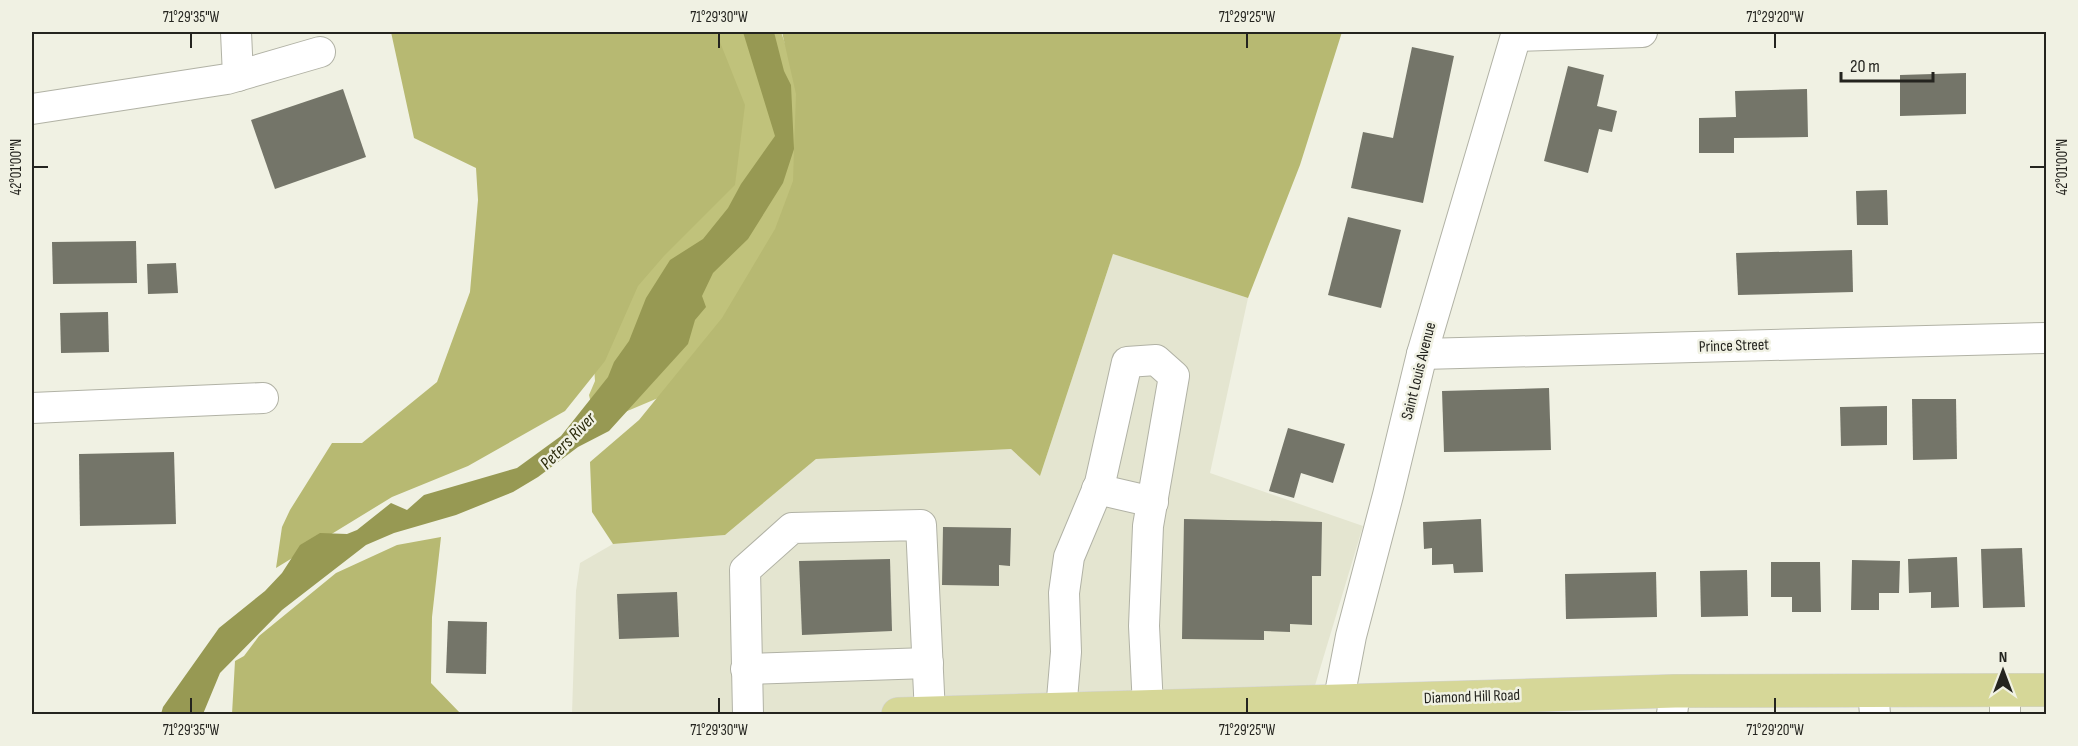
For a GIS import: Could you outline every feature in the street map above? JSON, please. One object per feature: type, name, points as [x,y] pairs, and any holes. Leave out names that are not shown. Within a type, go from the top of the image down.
[{"type":"main road","name":"Diamond Hill Road","points":[[898,714],[1673,703],[2005,703],[2046,690]]},
{"type":"street","points":[[236,32],[238,76]]},
{"type":"street","points":[[1516,34],[1642,32]]},
{"type":"street","name":"Saint Louis Avenue","points":[[1337,708],[1351,636],[1422,354],[1516,34]]},
{"type":"street","points":[[32,109],[238,76],[320,52]]},
{"type":"street","name":"Prince Street","points":[[1422,354],[2046,338]]},
{"type":"street","points":[[1061,711],[1066,652],[1064,593],[1069,556],[1097,489],[1127,362],[1156,360],[1174,376],[1148,526],[1144,626],[1129,710]]},
{"type":"street","points":[[32,408],[263,398]]},
{"type":"street","points":[[1097,489],[1153,502]]},
{"type":"street","points":[[748,714],[745,570],[792,528],[921,525],[930,714]]},
{"type":"street","points":[[746,669],[928,663]]},
{"type":"shaded area","points":[[391,32],[716,32],[745,105],[735,185],[664,256],[638,286],[605,361],[565,411],[468,466],[392,497],[276,568],[282,527],[290,510],[332,443],[362,443],[437,382],[470,292],[478,200],[476,168],[414,138]]},
{"type":"shaded area","points":[[658,32],[781,32],[809,111],[802,224],[696,382],[625,412],[593,412],[589,395],[595,381],[591,322]]},
{"type":"shaded area","points":[[782,32],[1342,32],[1300,165],[1248,298],[1113,254],[1040,476],[1011,449],[816,459],[725,535],[613,544],[592,512],[590,462],[639,420],[722,318],[775,229],[793,181],[796,94]]},
{"type":"shaded area","points":[[1113,254],[1248,298],[1210,473],[1363,526],[1313,692],[1311,714],[572,714],[576,591],[580,563],[613,544],[725,535],[816,459],[1011,449],[1040,476]]},
{"type":"shaded area","points":[[441,537],[432,617],[431,683],[461,714],[232,714],[235,661],[244,656],[259,636],[336,573],[397,545]]},
{"type":"water","name":"Peters River","points":[[743,32],[774,32],[784,71],[791,85],[794,149],[783,183],[748,239],[713,273],[702,296],[706,307],[695,320],[688,344],[609,431],[578,447],[538,477],[513,492],[456,515],[394,533],[366,545],[282,610],[220,673],[203,714],[161,714],[163,707],[219,628],[265,591],[282,573],[300,545],[320,533],[347,534],[357,530],[391,503],[407,510],[424,495],[517,468],[561,436],[608,377],[614,362],[629,341],[646,298],[670,260],[703,239],[728,208],[741,184],[775,136]]},
{"type":"building","points":[[1412,47],[1454,56],[1423,203],[1351,188],[1363,132],[1393,138]]},
{"type":"building","points":[[1568,66],[1604,75],[1597,106],[1617,111],[1612,132],[1599,129],[1588,173],[1544,161]]},
{"type":"building","points":[[1966,73],[1966,114],[1900,116],[1900,75]]},
{"type":"building","points":[[343,89],[366,157],[275,189],[251,120]]},
{"type":"building","points":[[1807,89],[1808,137],[1734,138],[1734,153],[1699,153],[1699,118],[1736,117],[1735,91]]},
{"type":"building","points":[[1887,190],[1888,225],[1857,225],[1856,191]]},
{"type":"building","points":[[1348,217],[1401,230],[1381,308],[1328,295]]},
{"type":"building","points":[[136,241],[137,283],[53,284],[52,242]]},
{"type":"building","points":[[1852,250],[1853,292],[1738,295],[1736,253]]},
{"type":"building","points":[[176,263],[178,293],[148,294],[147,264]]},
{"type":"building","points":[[108,312],[109,352],[61,353],[60,313]]},
{"type":"building","points":[[1549,388],[1551,450],[1444,452],[1442,391]]},
{"type":"building","points":[[1912,399],[1956,399],[1957,459],[1913,460]]},
{"type":"building","points":[[1887,406],[1887,445],[1841,446],[1840,407]]},
{"type":"building","points":[[1288,428],[1345,444],[1333,483],[1301,473],[1294,498],[1269,491]]},
{"type":"building","points":[[174,452],[176,524],[80,526],[79,454]]},
{"type":"building","points":[[1184,519],[1322,522],[1321,576],[1312,576],[1312,625],[1290,624],[1290,632],[1264,631],[1264,640],[1182,639]]},
{"type":"building","points":[[1481,519],[1483,572],[1454,573],[1453,564],[1432,565],[1432,548],[1424,549],[1423,522]]},
{"type":"building","points":[[943,527],[1011,528],[1010,566],[999,565],[999,586],[942,585]]},
{"type":"building","points":[[2022,548],[2025,607],[1983,608],[1981,549]]},
{"type":"building","points":[[1957,557],[1959,607],[1931,608],[1931,592],[1909,593],[1908,559]]},
{"type":"building","points":[[890,559],[892,631],[802,635],[799,561]]},
{"type":"building","points":[[1852,560],[1900,561],[1899,593],[1879,593],[1879,610],[1851,610]]},
{"type":"building","points":[[1771,562],[1820,562],[1821,612],[1792,612],[1792,597],[1771,597]]},
{"type":"building","points":[[1747,570],[1748,616],[1701,617],[1700,571]]},
{"type":"building","points":[[1656,572],[1657,617],[1566,619],[1565,574]]},
{"type":"building","points":[[677,592],[679,637],[619,639],[617,594]]},
{"type":"building","points":[[448,621],[487,622],[486,674],[446,673]]}]
